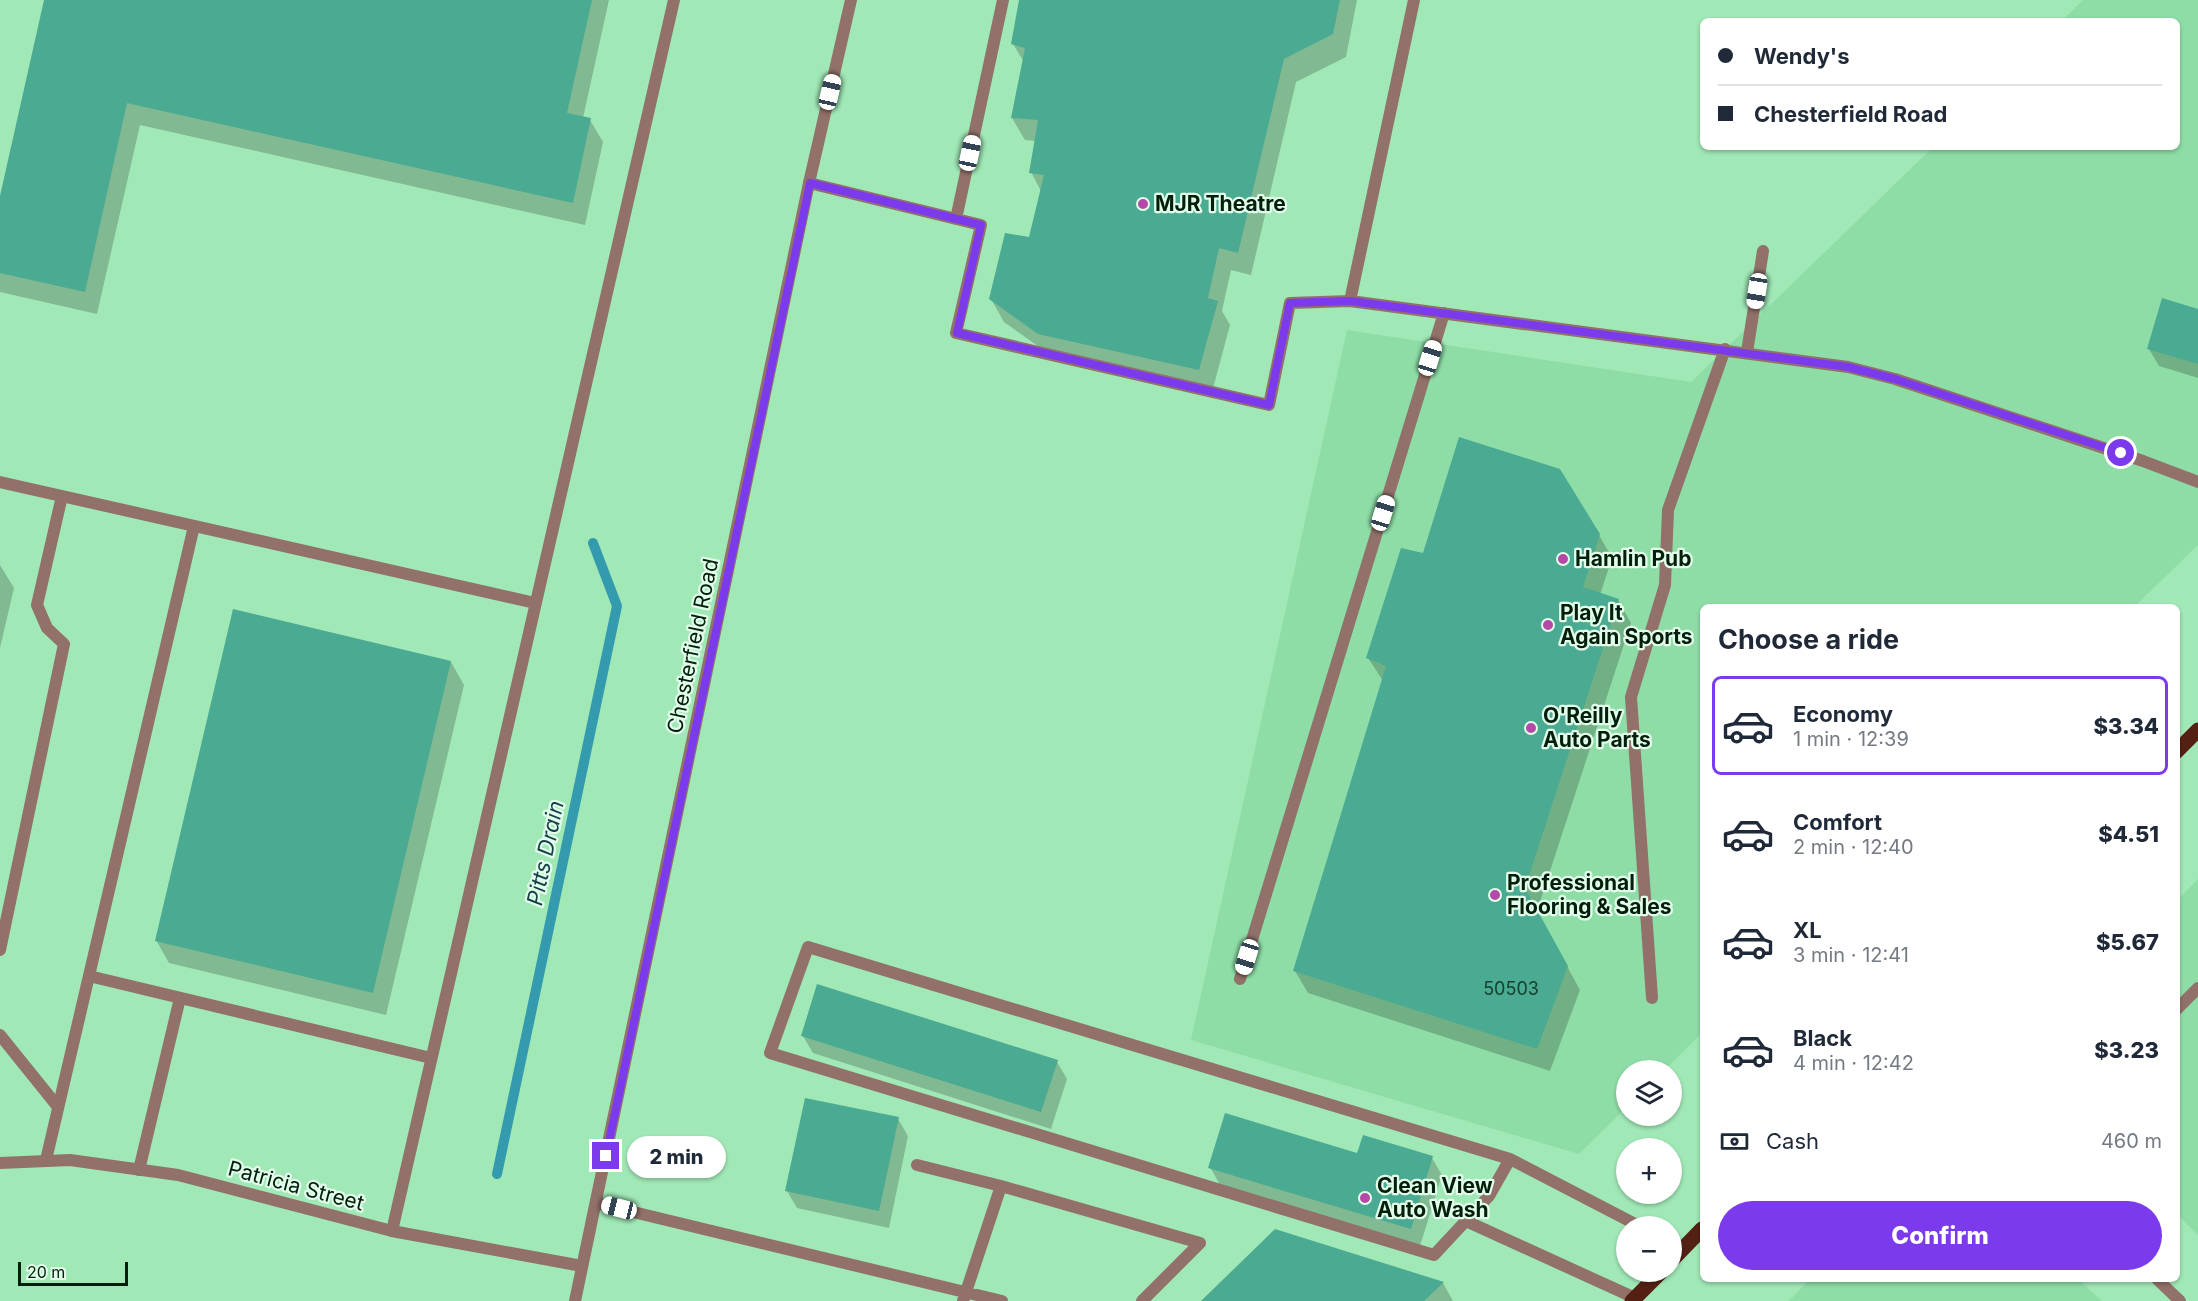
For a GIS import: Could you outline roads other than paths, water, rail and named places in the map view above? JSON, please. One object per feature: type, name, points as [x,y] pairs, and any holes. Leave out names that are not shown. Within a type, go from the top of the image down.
[{"type":"main road","points":[[2180,748],[2198,730]]},
{"type":"main road","points":[[1682,1243],[1700,1230]]},
{"type":"main road","points":[[1634,1300],[1651,1282]]},
{"type":"street","points":[[392,1231],[674,0]]},
{"type":"street","name":"Chesterfield Road","points":[[575,1301],[810,183],[851,0]]},
{"type":"street","points":[[956,219],[1003,0]]},
{"type":"street","points":[[1350,301],[1414,0]]},
{"type":"street","points":[[810,183],[981,225],[957,333],[1269,405],[1290,303],[1350,301],[1848,367],[1895,379],[2143,460],[2198,482]]},
{"type":"street","points":[[1747,352],[1763,251]]},
{"type":"street","points":[[1240,979],[1444,313]]},
{"type":"street","points":[[1652,998],[1631,698],[1665,585],[1668,510],[1725,349]]},
{"type":"street","points":[[0,482],[535,603]]},
{"type":"street","points":[[0,950],[64,644],[47,628],[37,605],[62,496]]},
{"type":"street","points":[[46,1160],[194,526]]},
{"type":"street","points":[[1510,1159],[1489,1196],[1434,1255],[770,1053],[808,946],[1510,1159],[1620,1216]]},
{"type":"street","points":[[89,976],[431,1059]]},
{"type":"street","points":[[2180,1006],[2198,988]]},
{"type":"street","points":[[139,1170],[180,998]]},
{"type":"street","points":[[0,1035],[58,1107]]},
{"type":"street","name":"Patricia Street","points":[[0,1163],[70,1160],[178,1175],[392,1231],[582,1266]]},
{"type":"street","points":[[918,1165],[1001,1186],[1200,1243],[1142,1301]]},
{"type":"street","points":[[964,1296],[1001,1186]]},
{"type":"street","points":[[596,1203],[964,1296],[1002,1301]]},
{"type":"street","points":[[1466,1221],[1634,1300]]},
{"type":"street","points":[[2160,1282],[2180,1301]]},
{"type":"waterway","name":"Pitts Drain","points":[[497,1174],[617,606],[593,543]]},
{"type":"place","name":"MJR Theatre","points":[[1143,204]]},
{"type":"place","name":"Hamlin Pub","points":[[1563,559]]},
{"type":"place","name":"Play It Again Sports","points":[[1548,625]]},
{"type":"place","name":"O'Reilly Auto Parts","points":[[1531,728]]},
{"type":"place","name":"Professional Flooring & Sales","points":[[1495,895]]},
{"type":"place","name":"Clean View Auto Wash","points":[[1365,1198]]}]
